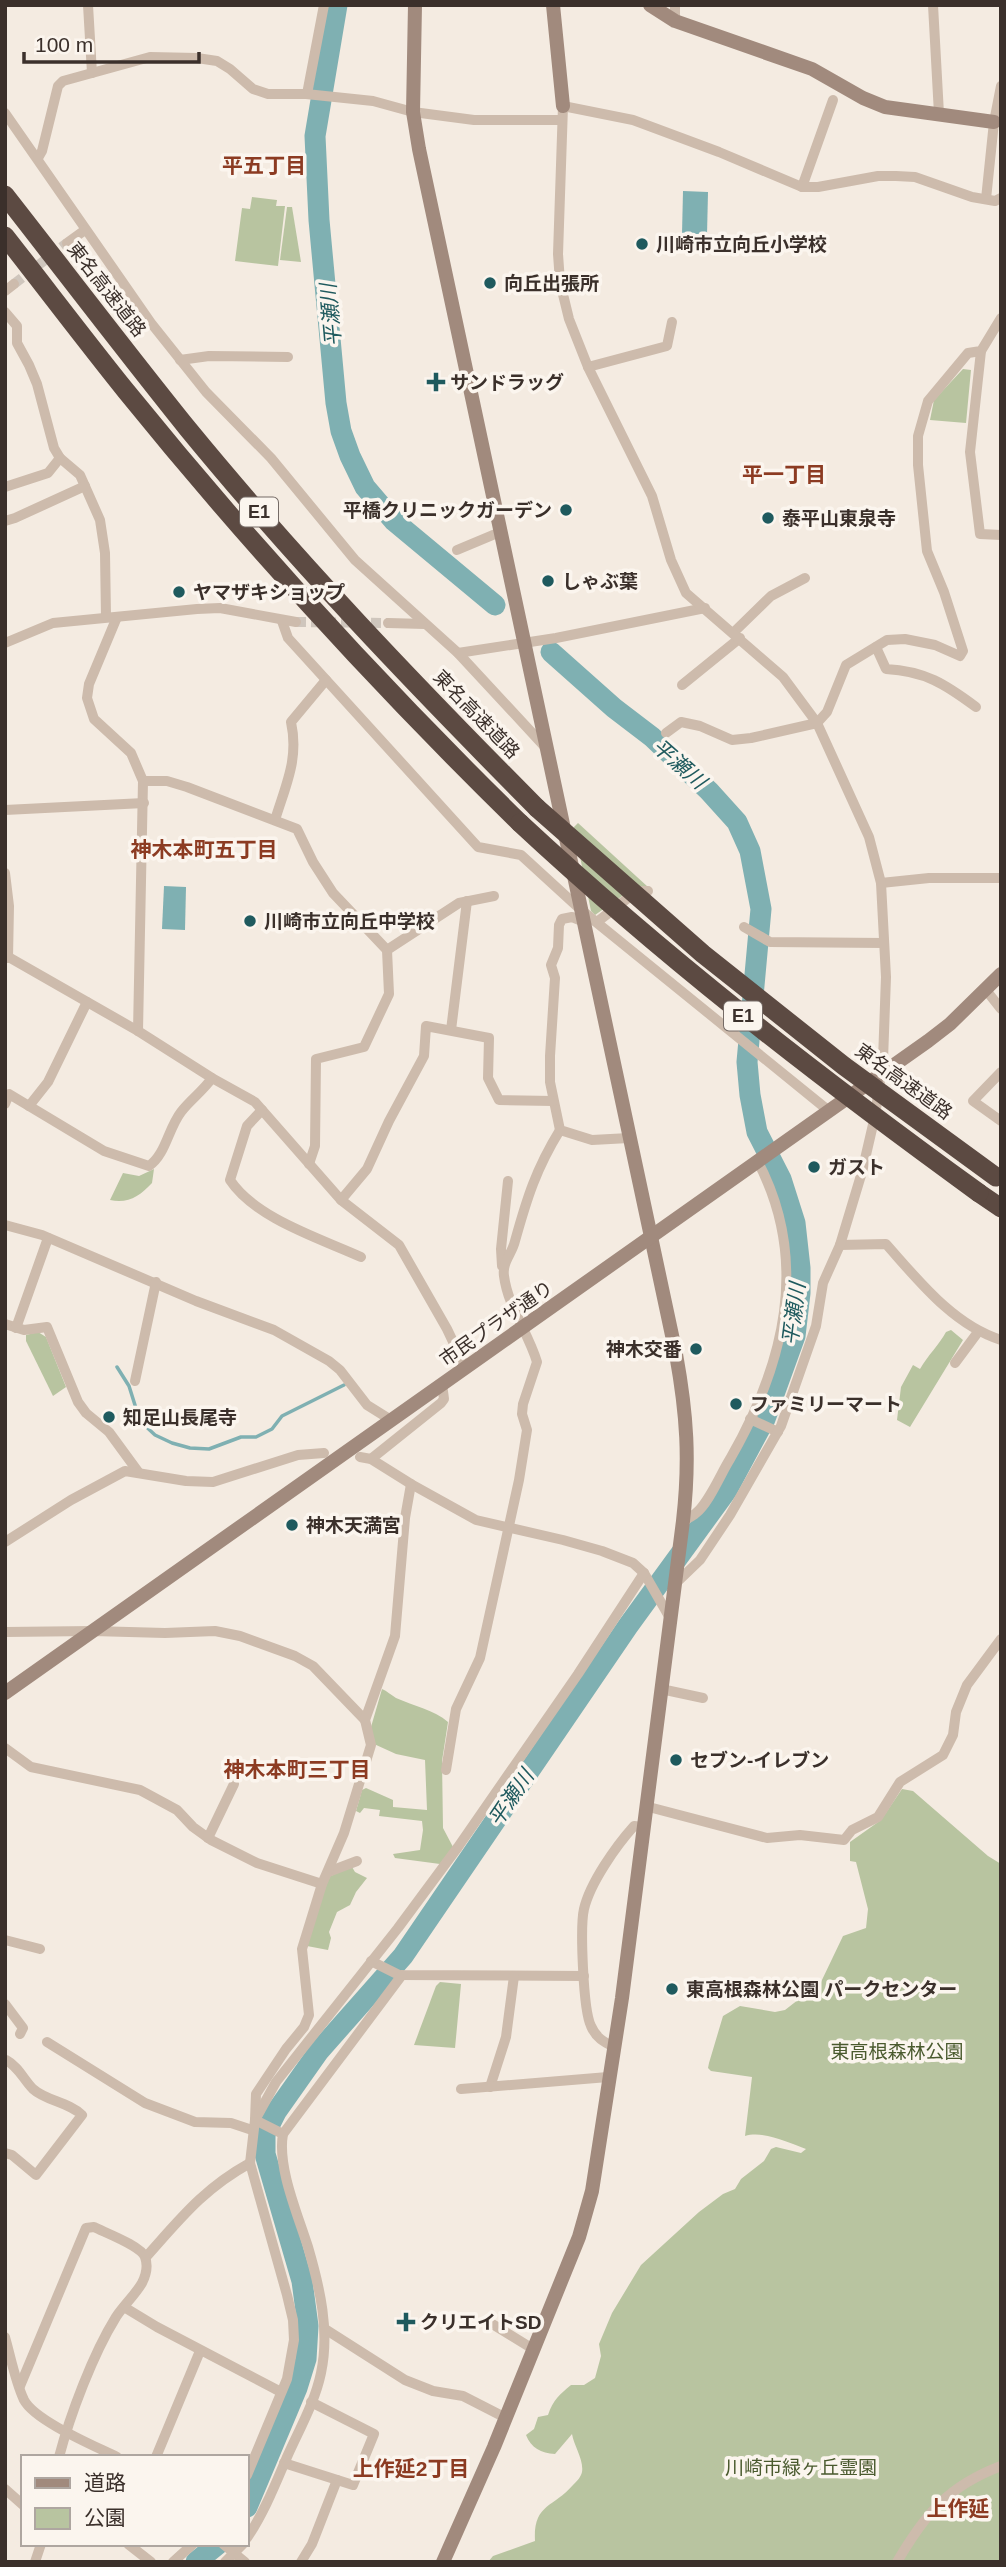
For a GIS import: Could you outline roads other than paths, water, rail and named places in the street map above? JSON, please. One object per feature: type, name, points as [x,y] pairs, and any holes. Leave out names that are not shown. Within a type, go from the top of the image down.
[{"type":"highway","name":"東名高速道路","points":[[5,195],[81,295],[270,524],[405,674],[537,808],[703,954],[844,1066],[998,1178]]},
{"type":"highway","name":"E1","points":[[5,236],[126,391],[306,602],[430,735],[520,823],[690,974],[842,1094],[1001,1208]]},
{"type":"street","points":[[88,5],[92,73]]},
{"type":"street","points":[[307,94],[324,5]]},
{"type":"street","points":[[415,5],[413,112],[426,190],[684,1394],[688,1460],[643,1827],[592,2191],[579,2237],[506,2418],[443,2562]]},
{"type":"street","points":[[553,5],[561,71],[562,113],[558,254],[560,282],[569,319],[588,367],[652,496],[671,560],[686,593],[783,677],[817,723],[869,837],[881,883],[886,1007],[882,1073],[862,1172],[840,1245],[823,1283],[816,1326],[793,1397],[730,1515],[700,1560],[674,1585]]},
{"type":"street","points":[[650,5],[676,21],[812,69],[862,103],[994,122]]},
{"type":"street","points":[[675,5],[676,21]]},
{"type":"street","points":[[933,5],[939,114]]},
{"type":"street","points":[[38,158],[58,86],[63,81],[150,57],[197,58],[217,61],[253,89],[268,94],[307,94],[373,100],[413,112],[499,121],[562,113],[633,120],[802,187],[818,187],[878,176],[915,177],[972,197],[996,202],[994,122],[1001,86]]},
{"type":"street","points":[[802,187],[832,100]]},
{"type":"street","points":[[5,113],[85,230],[206,392],[271,458],[355,560],[458,653],[546,748]]},
{"type":"street","points":[[67,243],[85,230]]},
{"type":"street","points":[[5,312],[17,326],[17,343],[37,384],[52,441],[60,458],[79,475],[101,528],[111,617],[87,698],[94,719],[131,753],[143,781],[138,1031]]},
{"type":"street","points":[[1001,318],[981,351],[970,452],[980,534],[1001,535]]},
{"type":"street","points":[[588,367],[667,346],[672,322]]},
{"type":"street","points":[[666,733],[681,722],[700,726],[733,740],[817,723],[827,712],[846,665],[887,640],[905,639],[935,645],[960,656],[962,651],[944,592],[927,551],[918,465],[918,436],[928,401],[968,353],[981,351]]},
{"type":"street","points":[[180,360],[209,356],[288,357]]},
{"type":"street","points":[[5,487],[48,473],[60,458]]},
{"type":"street","points":[[5,521],[15,519],[85,486]]},
{"type":"street","points":[[457,550],[500,533]]},
{"type":"street","points":[[682,685],[737,636],[771,596],[805,578]]},
{"type":"street","points":[[5,643],[53,623],[220,608],[296,622]]},
{"type":"street","points":[[458,653],[524,644],[705,608]]},
{"type":"street","points":[[282,621],[288,638],[478,847],[521,855],[581,915],[597,922],[829,1111]]},
{"type":"street","points":[[388,622],[425,624]]},
{"type":"street","points":[[876,647],[886,669],[904,670],[943,682],[976,707]]},
{"type":"street","points":[[275,820],[294,758],[295,742],[291,722],[326,680]]},
{"type":"street","points":[[143,781],[167,781],[297,829],[313,862],[333,893],[387,950],[389,994],[364,1047],[316,1059],[315,1146],[309,1164]]},
{"type":"street","points":[[5,810],[144,803]]},
{"type":"street","points":[[5,873],[9,905],[7,957],[256,1102],[341,1200],[399,1245],[465,1367]]},
{"type":"street","points":[[881,883],[929,878],[1001,878]]},
{"type":"street","points":[[597,922],[637,891],[648,891]]},
{"type":"street","points":[[387,950],[459,903],[494,896]]},
{"type":"street","points":[[451,1030],[467,901]]},
{"type":"street","points":[[503,1266],[515,1242],[532,1183],[560,1130],[550,1082],[555,978],[551,965],[558,948],[559,925],[562,919],[581,915]]},
{"type":"street","points":[[747,929],[770,942],[884,943]]},
{"type":"street","name":"市民プラザ通り","points":[[5,1693],[950,1024],[1001,974]]},
{"type":"street","points":[[986,990],[1001,1009]]},
{"type":"street","points":[[29,1106],[48,1082],[87,1002]]},
{"type":"street","points":[[341,1200],[367,1169],[388,1121],[424,1056],[426,1026],[489,1038],[488,1078],[499,1100],[553,1101]]},
{"type":"street","points":[[1001,1072],[973,1101],[1001,1121]]},
{"type":"street","points":[[5,1104],[9,1094],[104,1151],[149,1166],[156,1161],[180,1113],[212,1078]]},
{"type":"street","points":[[262,1110],[247,1126],[230,1180],[239,1194],[276,1219],[360,1257]]},
{"type":"street","points":[[560,1130],[592,1140],[629,1138]]},
{"type":"street","points":[[682,1521],[698,1512],[752,1420],[780,1340],[788,1281],[779,1215],[759,1159]]},
{"type":"street","points":[[446,1770],[456,1709],[480,1658],[519,1480],[527,1430],[522,1414],[523,1404],[537,1362],[511,1302],[503,1266],[501,1249],[508,1181]]},
{"type":"street","points":[[5,1225],[17,1226],[48,1238],[196,1301],[274,1330],[315,1352],[340,1370],[367,1405],[391,1420]]},
{"type":"street","points":[[48,1238],[11,1326],[24,1330],[47,1327],[78,1402],[86,1413],[109,1432],[139,1472]]},
{"type":"street","points":[[840,1245],[886,1244],[930,1292],[978,1332],[1001,1340]]},
{"type":"street","points":[[135,1381],[156,1282]]},
{"type":"street","points":[[955,1363],[978,1332]]},
{"type":"street","points":[[442,1384],[444,1399],[441,1403],[365,1458],[476,1520],[602,1551],[633,1563],[644,1573],[670,1618]]},
{"type":"street","points":[[752,1420],[774,1430]]},
{"type":"street","points":[[5,1542],[71,1500],[125,1472],[213,1482],[298,1455],[324,1453]]},
{"type":"street","points":[[365,1720],[395,1636],[405,1518],[411,1484]]},
{"type":"street","points":[[256,2124],[276,2082],[373,1962],[458,1847],[578,1674],[644,1573]]},
{"type":"street","points":[[5,1632],[215,1631],[240,1636],[295,1656],[313,1666],[365,1720],[371,1745],[344,1833],[322,1884],[302,1949],[309,2015],[304,2028],[286,2049],[256,2095],[256,2124],[250,2163],[293,2320],[292,2358],[287,2379],[248,2472]]},
{"type":"street","points":[[645,1806],[767,1838],[800,1835],[844,1840],[852,1830],[878,1817],[900,1782],[943,1755],[953,1735],[956,1712],[967,1685],[1001,1639]]},
{"type":"street","points":[[661,1689],[703,1698]]},
{"type":"street","points":[[5,1748],[31,1767],[140,1790],[177,1810],[208,1838],[257,1863],[322,1884]]},
{"type":"street","points":[[208,1838],[234,1784]]},
{"type":"street","points":[[614,2047],[599,2039],[590,2025],[584,1976],[583,1910],[592,1888],[626,1835],[634,1826],[643,1827]]},
{"type":"street","points":[[328,1872],[357,1861]]},
{"type":"street","points":[[5,1940],[40,1949]]},
{"type":"street","points":[[373,1962],[400,1975],[584,1976]]},
{"type":"street","points":[[248,2536],[264,2509],[321,2375],[324,2329],[316,2275],[285,2169],[279,2132],[400,1975]]},
{"type":"street","points":[[490,2087],[506,2037],[514,1976]]},
{"type":"street","points":[[5,2004],[24,2029]]},
{"type":"street","points":[[47,2042],[145,2103],[195,2122],[256,2124],[279,2132]]},
{"type":"street","points":[[5,2153],[12,2155],[36,2175],[82,2115],[76,2108],[34,2090],[15,2065],[6,2060]]},
{"type":"street","points":[[461,2089],[608,2077]]},
{"type":"street","points":[[146,2257],[197,2200],[229,2175],[250,2163]]},
{"type":"street","points":[[20,2386],[86,2228],[94,2227],[140,2250],[146,2257],[146,2272],[142,2282],[116,2318],[97,2356],[65,2431],[59,2455]]},
{"type":"street","points":[[124,2307],[281,2392]]},
{"type":"street","points":[[489,2322],[533,2349]]},
{"type":"street","points":[[324,2329],[405,2380],[433,2391],[463,2396],[506,2418]]},
{"type":"street","points":[[5,2337],[25,2403],[65,2431],[113,2455]]},
{"type":"street","points":[[157,2455],[200,2350]]},
{"type":"street","points":[[284,2463],[352,2485],[374,2434],[311,2402]]},
{"type":"street","points":[[897,2562],[916,2528],[944,2497],[971,2479],[1001,2466]]},
{"type":"street","points":[[301,2562],[312,2544],[337,2480]]},
{"type":"street","points":[[5,2489],[21,2503]]},
{"type":"street","points":[[131,2546],[151,2562]]},
{"type":"street","points":[[173,2562],[191,2546]]},
{"type":"street","points":[[229,2558],[245,2562]]},
{"type":"water","points":[[683,191],[708,192],[707,235],[682,234]]},
{"type":"water","points":[[164,886],[186,887],[185,930],[162,929]]},
{"type":"waterway","name":"平瀬川","points":[[337,5],[315,136],[319,220],[341,431],[365,487],[394,521],[495,605]]},
{"type":"waterway","name":"平瀬川","points":[[248,2505],[297,2388],[306,2359],[308,2326],[302,2281],[265,2154],[265,2134],[276,2112],[319,2051],[403,1956],[628,1626],[727,1490],[765,1419],[795,1336],[800,1293],[795,1223],[781,1179],[757,1132],[750,1095],[747,1062],[761,909],[750,851],[737,822],[709,791],[652,737],[614,708],[551,652]]},
{"type":"waterway","points":[[117,1367],[129,1386],[140,1421],[155,1435],[190,1448],[209,1449],[241,1437],[256,1437],[272,1429],[282,1416],[344,1385]]},
{"type":"waterway","name":"平瀬川","points":[[196,2562],[216,2546]]},
{"type":"tunnel","points":[[14,284],[67,243]]},
{"type":"tunnel","points":[[296,622],[388,623]]},
{"type":"place","name":"川崎市立向丘小学校","points":[[642,244]]},
{"type":"place","name":"向丘出張所","points":[[490,283]]},
{"type":"place","name":"サンドラッグ","points":[[436,382]]},
{"type":"place","name":"平橋クリニックガーデン","points":[[566,510]]},
{"type":"place","name":"泰平山東泉寺","points":[[768,518]]},
{"type":"place","name":"しゃぶ葉","points":[[548,581]]},
{"type":"place","name":"ヤマザキショップ","points":[[179,592]]},
{"type":"place","name":"川崎市立向丘中学校","points":[[250,921]]},
{"type":"place","name":"ガスト","points":[[814,1167]]},
{"type":"place","name":"神木交番","points":[[696,1349]]},
{"type":"place","name":"ファミリーマート","points":[[736,1404]]},
{"type":"place","name":"知足山長尾寺","points":[[109,1417]]},
{"type":"place","name":"神木天満宮","points":[[292,1525]]},
{"type":"place","name":"セブン-イレブン","points":[[676,1760]]},
{"type":"place","name":"東高根森林公園 パークセンター","points":[[672,1989]]},
{"type":"place","name":"クリエイトSD","points":[[406,2322]]},
{"type":"district","name":"平五丁目","points":[[264,166]]},
{"type":"district","name":"平一丁目","points":[[784,475]]},
{"type":"district","name":"神木本町五丁目","points":[[204,850]]},
{"type":"district","name":"神木本町三丁目","points":[[297,1770]]},
{"type":"district","name":"上作延2丁目","points":[[411,2469]]},
{"type":"district","name":"上作延","points":[[958,2509]]},
{"type":"park label","name":"東高根森林公園","points":[[897,2051]]},
{"type":"park label","name":"川崎市緑ヶ丘霊園","points":[[801,2467]]}]
